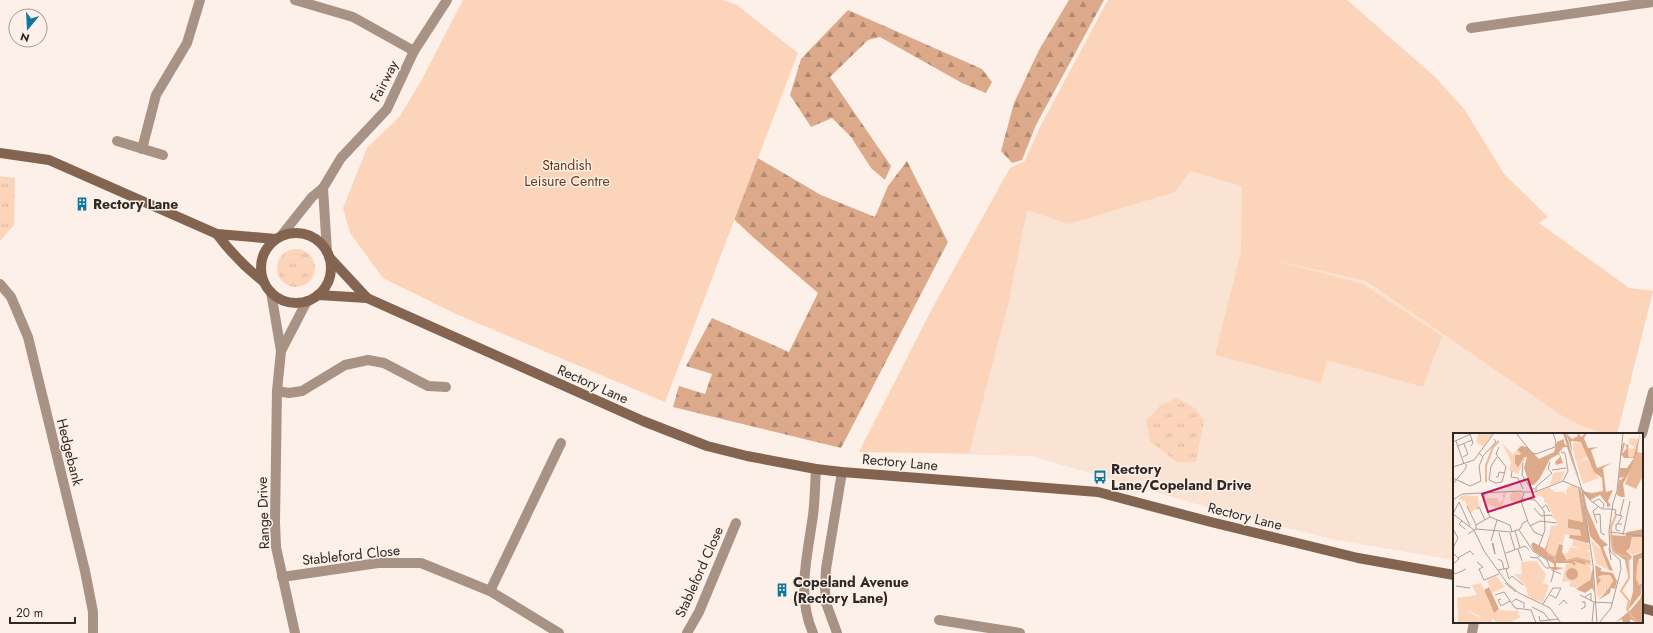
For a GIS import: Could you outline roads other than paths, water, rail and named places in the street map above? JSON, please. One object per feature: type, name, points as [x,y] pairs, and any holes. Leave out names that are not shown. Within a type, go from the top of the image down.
[{"type":"main road","points":[[0,153],[48,160],[217,234],[279,237],[291,233],[302,233],[312,237],[320,243],[328,254],[331,267],[329,278],[325,287],[318,295],[307,300],[288,302],[271,292],[261,274],[261,264],[264,254],[269,246],[279,237]]},
{"type":"main road","points":[[217,234],[228,249],[244,266],[265,283]]},
{"type":"main road","name":"Rectory Lane","points":[[328,254],[367,298]]},
{"type":"main road","name":"Rectory Lane","points":[[318,295],[367,298],[541,377],[643,421],[707,446],[747,456],[816,469],[842,472],[1098,492],[1211,522],[1358,558],[1453,575]]},
{"type":"main road","points":[[1643,608],[1653,611]]},
{"type":"street","points":[[142,149],[156,95],[188,43],[200,0]]},
{"type":"street","points":[[295,0],[353,17],[414,51]]},
{"type":"street","name":"Fairway","points":[[279,237],[312,197],[323,188],[341,158],[387,109],[414,51],[447,0]]},
{"type":"street","points":[[1471,28],[1653,2]]},
{"type":"street","points":[[116,141],[163,155]]},
{"type":"street","points":[[323,188],[328,254]]},
{"type":"street","name":"Hedgebank","points":[[0,284],[11,297],[28,337],[85,571],[93,612],[93,633]]},
{"type":"street","name":"Range Drive","points":[[271,292],[281,351],[277,391],[276,547],[295,633]]},
{"type":"street","name":"Range Drive","points":[[281,351],[307,300]]},
{"type":"street","points":[[277,391],[289,393],[302,391],[345,365],[368,360],[384,363],[428,386],[446,387]]},
{"type":"street","points":[[1642,433],[1650,418],[1653,392]]},
{"type":"street","points":[[490,591],[561,443]]},
{"type":"street","points":[[813,633],[807,613],[804,572],[813,513],[816,469]]},
{"type":"street","points":[[837,633],[826,603],[825,588],[826,569],[842,472]]},
{"type":"street","name":"Stableford Close","points":[[687,633],[699,612],[736,523]]},
{"type":"street","name":"Stableford Close","points":[[282,577],[378,563],[421,563],[490,591],[559,633]]},
{"type":"street","points":[[939,620],[1020,633]]},
{"type":"street","points":[[1472,633],[1474,623]]},
{"type":"place","name":"Rectory Lane","points":[[82,204]]},
{"type":"place","name":"Rectory Lane/Copeland Drive","points":[[1100,477]]},
{"type":"place","name":"Copeland Avenue (Rectory Lane)","points":[[782,590]]},
{"type":"park label","name":"Standish Leisure Centre","points":[[567,174]]}]
